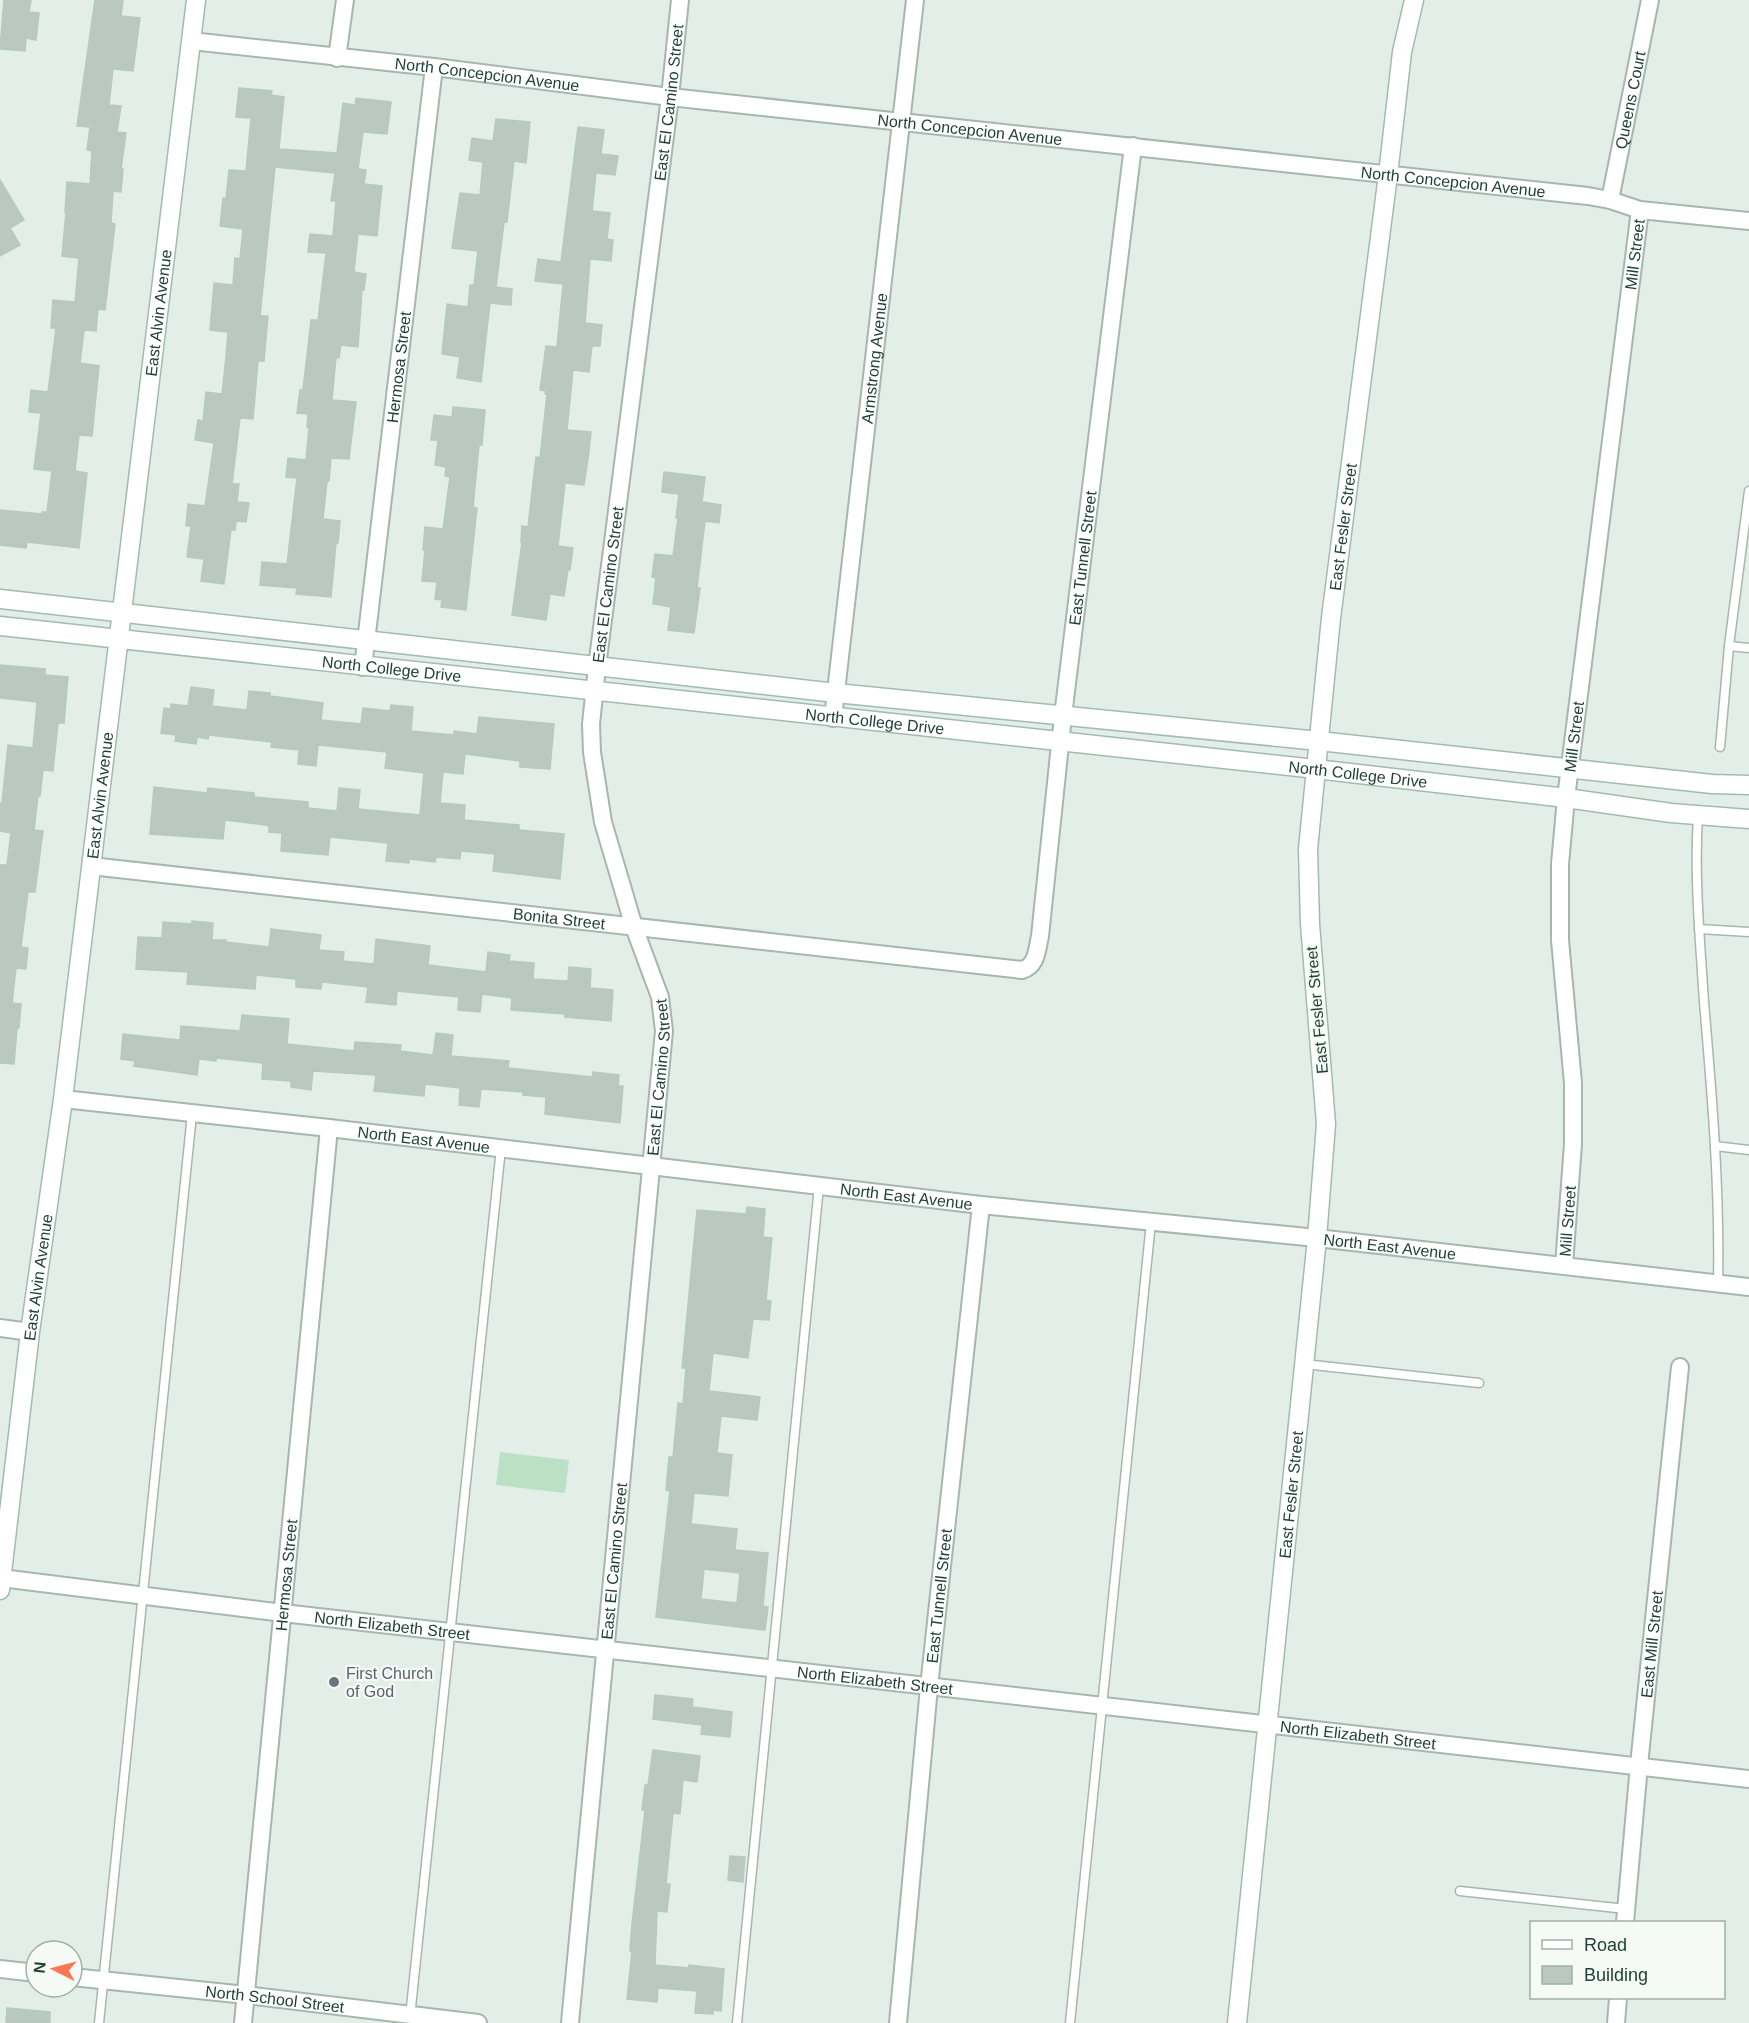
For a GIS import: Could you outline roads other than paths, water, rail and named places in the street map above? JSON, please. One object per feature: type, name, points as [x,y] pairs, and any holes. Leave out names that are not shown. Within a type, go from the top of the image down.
[{"type":"street","name":"East Alvin Avenue","points":[[1,1584],[30,1332],[63,1100],[196,0]]},
{"type":"street","points":[[337,58],[345,0]]},
{"type":"street","name":"East El Camino Street","points":[[570,2023],[664,1031],[660,997],[634,927],[603,822],[592,752],[591,724],[670,97],[680,0]]},
{"type":"street","name":"Armstrong Avenue","points":[[833,718],[915,0]]},
{"type":"street","name":"East Fesler Street","points":[[1237,2023],[1317,1238],[1326,1124],[1310,924],[1308,849],[1331,618],[1402,51],[1414,0]]},
{"type":"street","name":"Queens Court","points":[[1610,200],[1650,0]]},
{"type":"street","name":"North Concepcion Avenue","points":[[191,40],[670,97],[1588,196],[1610,200],[1640,210],[1749,221]]},
{"type":"street","name":"Hermosa Street","points":[[363,667],[434,68]]},
{"type":"street","name":"East Tunnell Street","points":[[1028,969],[1036,958],[1040,936],[1063,716],[1133,147]]},
{"type":"street","name":"Mill Street","points":[[1564,1266],[1573,1144],[1574,1083],[1560,940],[1560,864],[1566,798],[1640,210]]},
{"type":"street","name":"North College Drive","points":[[0,599],[366,642],[836,693],[1318,741],[1712,784],[1749,785]]},
{"type":"street","name":"North College Drive","points":[[0,626],[1749,819]]},
{"type":"street","name":"Bonita Street","points":[[91,866],[1028,969]]},
{"type":"street","name":"North East Avenue","points":[[63,1100],[329,1128],[981,1205],[1317,1238],[1749,1287]]},
{"type":"street","name":"Hermosa Street","points":[[243,2023],[329,1128]]},
{"type":"street","name":"East Tunnell Street","points":[[898,2023],[929,1687],[981,1205]]},
{"type":"street","points":[[0,1328],[30,1332]]},
{"type":"street","name":"East Mill Street","points":[[1626,1916],[1639,1765],[1680,1367]]},
{"type":"street","name":"North Elizabeth Street","points":[[1,1584],[143,1596],[1101,1707],[1749,1779]]},
{"type":"street","points":[[0,1969],[24,1972]]},
{"type":"street","name":"North School Street","points":[[84,1978],[246,1995],[410,2019],[478,2023]]},
{"type":"street","points":[[1616,2023],[1618,1999]]},
{"type":"lane","points":[[1720,747],[1729,646],[1749,491]]},
{"type":"lane","points":[[1729,646],[1749,648]]},
{"type":"lane","points":[[1698,815],[1697,903],[1715,1146],[1719,1241],[1718,1284]]},
{"type":"lane","points":[[1699,929],[1749,932]]},
{"type":"lane","points":[[99,2023],[192,1114]]},
{"type":"lane","points":[[1715,1146],[1749,1150]]},
{"type":"lane","points":[[410,2019],[501,1148]]},
{"type":"lane","points":[[737,2023],[819,1186]]},
{"type":"lane","points":[[1070,2023],[1151,1222]]},
{"type":"lane","points":[[1304,1364],[1479,1383]]},
{"type":"lane","points":[[1460,1891],[1626,1916]]},
{"type":"place","name":"First Church of God","points":[[334,1682]]}]
